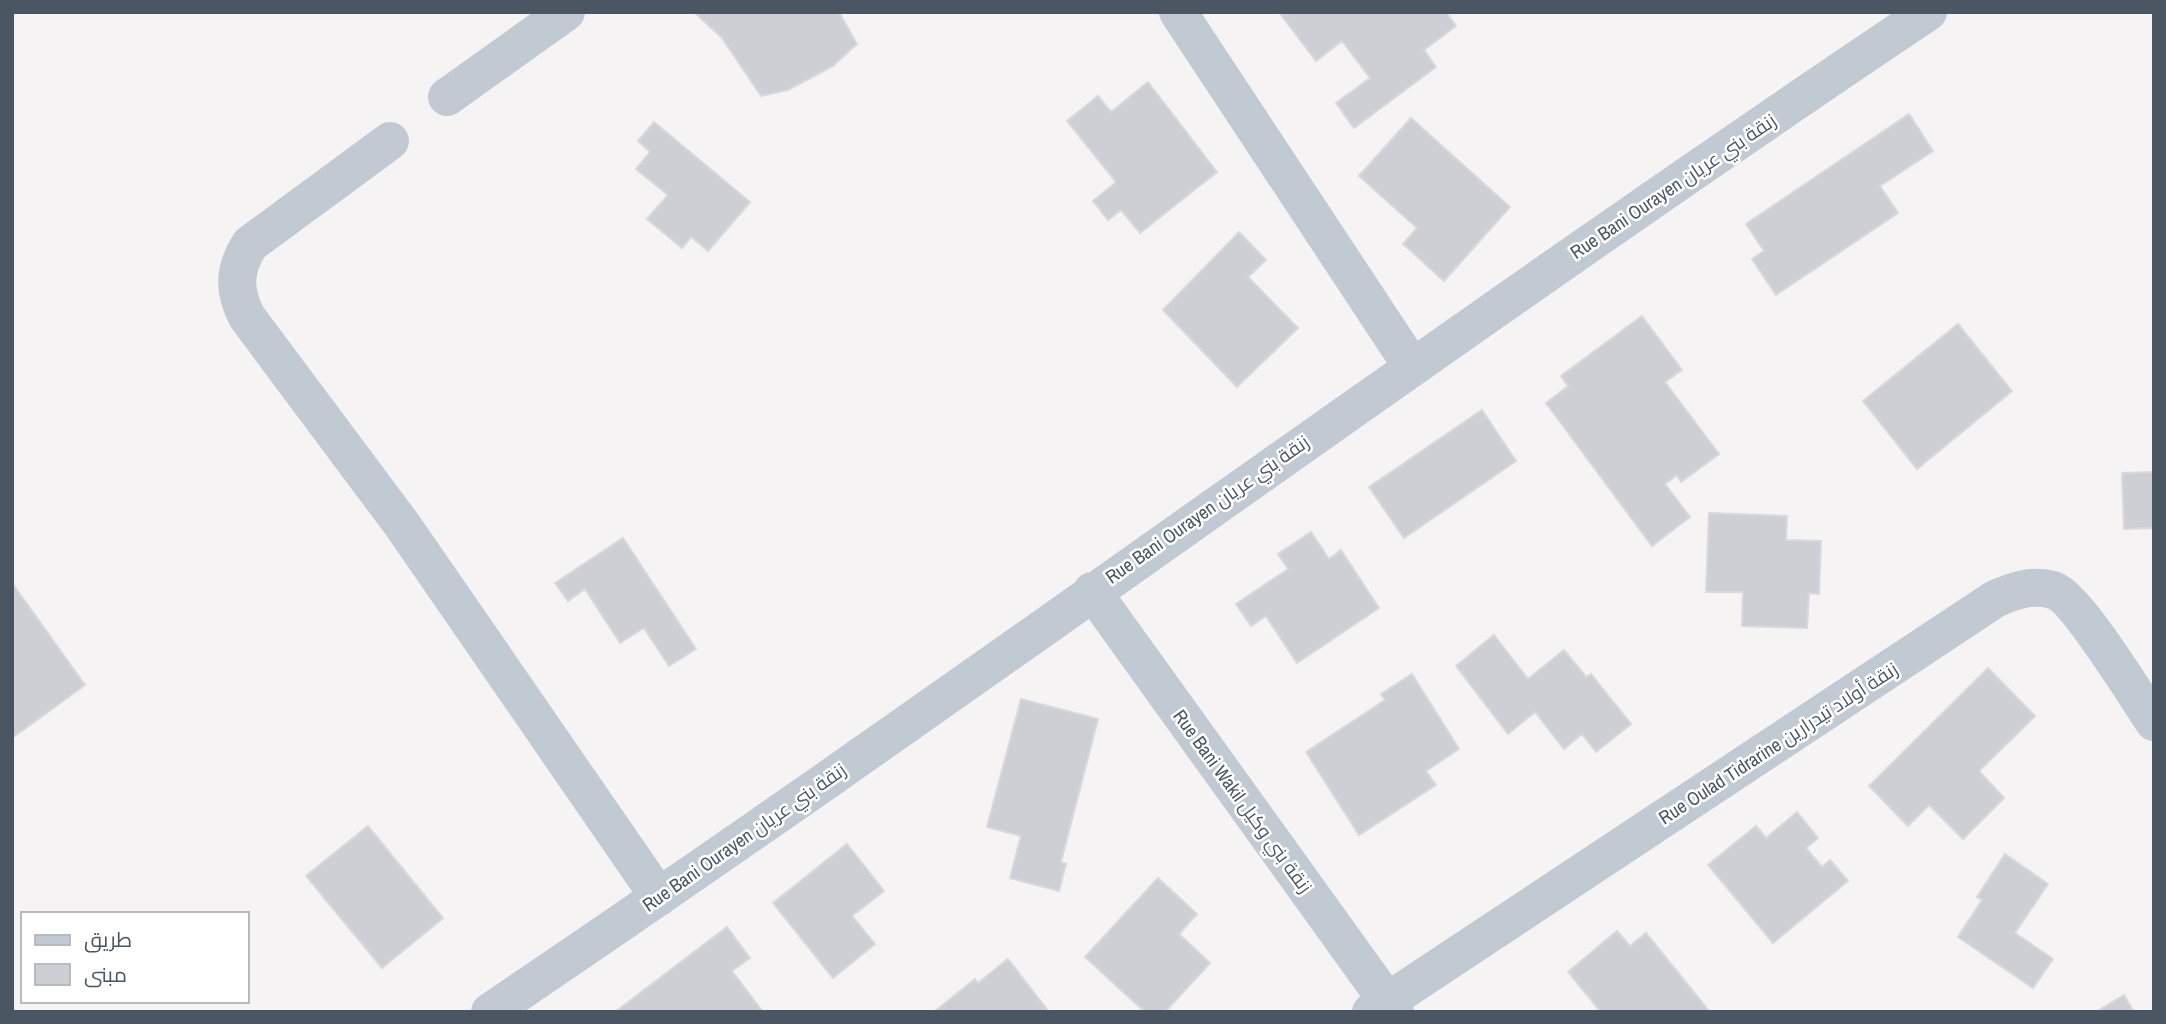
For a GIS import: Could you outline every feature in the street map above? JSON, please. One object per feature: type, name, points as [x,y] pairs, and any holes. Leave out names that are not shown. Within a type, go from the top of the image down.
[{"type":"street","points":[[447,97],[566,12]]},
{"type":"street","points":[[1178,12],[1411,365]]},
{"type":"street","name":"Rue Bani Ourayen زنقة بني عريان","points":[[490,1012],[659,897],[1411,365],[1913,16]]},
{"type":"street","points":[[390,141],[250,244],[238,270],[238,299],[247,317],[403,526],[659,897]]},
{"type":"street","name":"Rue Oulad Tidrarine زنقة أولاد تيدرارين","points":[[1384,1008],[1995,599],[2012,591],[2027,588],[2055,590],[2068,601],[2154,722]]},
{"type":"street","name":"Rue Bani Wakil زنقة بني وكيل","points":[[1092,591],[1384,1008]]},
{"type":"building","points":[[694,12],[842,12],[840,14],[857,44],[833,66],[788,90],[761,96],[722,38]]},
{"type":"building","points":[[1279,12],[1446,12],[1456,26],[1424,50],[1436,67],[1354,128],[1336,103],[1370,78],[1342,41],[1316,61]]},
{"type":"building","points":[[1148,82],[1217,172],[1140,233],[1121,210],[1108,220],[1093,201],[1116,182],[1067,121],[1098,96],[1111,112]]},
{"type":"building","points":[[1909,114],[1933,151],[1880,186],[1898,213],[1776,295],[1752,259],[1764,251],[1746,224]]},
{"type":"building","points":[[1411,118],[1510,207],[1444,281],[1403,244],[1417,228],[1359,176]]},
{"type":"building","points":[[654,122],[750,202],[708,251],[691,237],[682,248],[647,219],[668,195],[636,169],[650,152],[638,141]]},
{"type":"building","points":[[1239,232],[1266,260],[1248,277],[1298,328],[1237,387],[1163,310]]},
{"type":"building","points":[[1642,316],[1682,370],[1665,382],[1719,454],[1681,482],[1677,475],[1665,484],[1690,517],[1652,546],[1546,403],[1568,386],[1561,376]]},
{"type":"building","points":[[1958,324],[2012,391],[1917,469],[1863,401]]},
{"type":"building","points":[[1482,410],[1516,461],[1404,538],[1369,487]]},
{"type":"building","points":[[2154,472],[2154,528],[2124,529],[2122,473]]},
{"type":"building","points":[[1709,513],[1787,516],[1786,540],[1821,541],[1819,594],[1809,593],[1807,628],[1742,626],[1743,592],[1706,592]]},
{"type":"building","points":[[1311,532],[1329,559],[1341,550],[1379,608],[1297,663],[1266,616],[1251,626],[1236,604],[1288,569],[1278,554]]},
{"type":"building","points":[[623,538],[696,649],[669,666],[644,628],[620,643],[585,589],[568,601],[555,583]]},
{"type":"building","points":[[12,583],[85,685],[12,738]]},
{"type":"building","points":[[1494,635],[1528,679],[1564,650],[1586,677],[1591,674],[1631,724],[1596,752],[1582,734],[1564,749],[1535,712],[1508,734],[1456,666]]},
{"type":"building","points":[[1988,668],[2035,716],[1979,771],[2004,798],[1963,839],[1929,805],[1908,826],[1869,786]]},
{"type":"building","points":[[1412,674],[1459,749],[1426,771],[1436,785],[1359,835],[1306,752],[1385,700],[1381,694]]},
{"type":"building","points":[[1021,699],[1098,719],[1061,862],[1066,864],[1059,891],[1010,878],[1021,836],[987,827]]},
{"type":"building","points":[[1797,812],[1818,838],[1806,848],[1822,867],[1830,860],[1848,881],[1773,943],[1708,865],[1756,826],[1766,838]]},
{"type":"building","points":[[368,826],[443,918],[382,968],[306,876]]},
{"type":"building","points":[[847,844],[884,891],[852,916],[875,944],[833,978],[773,903]]},
{"type":"building","points":[[2005,854],[2048,884],[2015,933],[2053,959],[2033,988],[1958,937],[1982,900],[1977,897]]},
{"type":"building","points":[[1158,878],[1197,914],[1179,934],[1210,963],[1165,1012],[1145,1012],[1085,957]]},
{"type":"building","points":[[727,927],[750,958],[732,971],[763,1012],[615,1012]]},
{"type":"building","points":[[1617,931],[1630,946],[1646,933],[1710,1012],[1601,1012],[1568,972]]},
{"type":"building","points":[[1008,959],[1049,1012],[934,1012],[975,979],[978,983]]},
{"type":"building","points":[[2124,995],[2134,1012],[2096,1012]]}]
